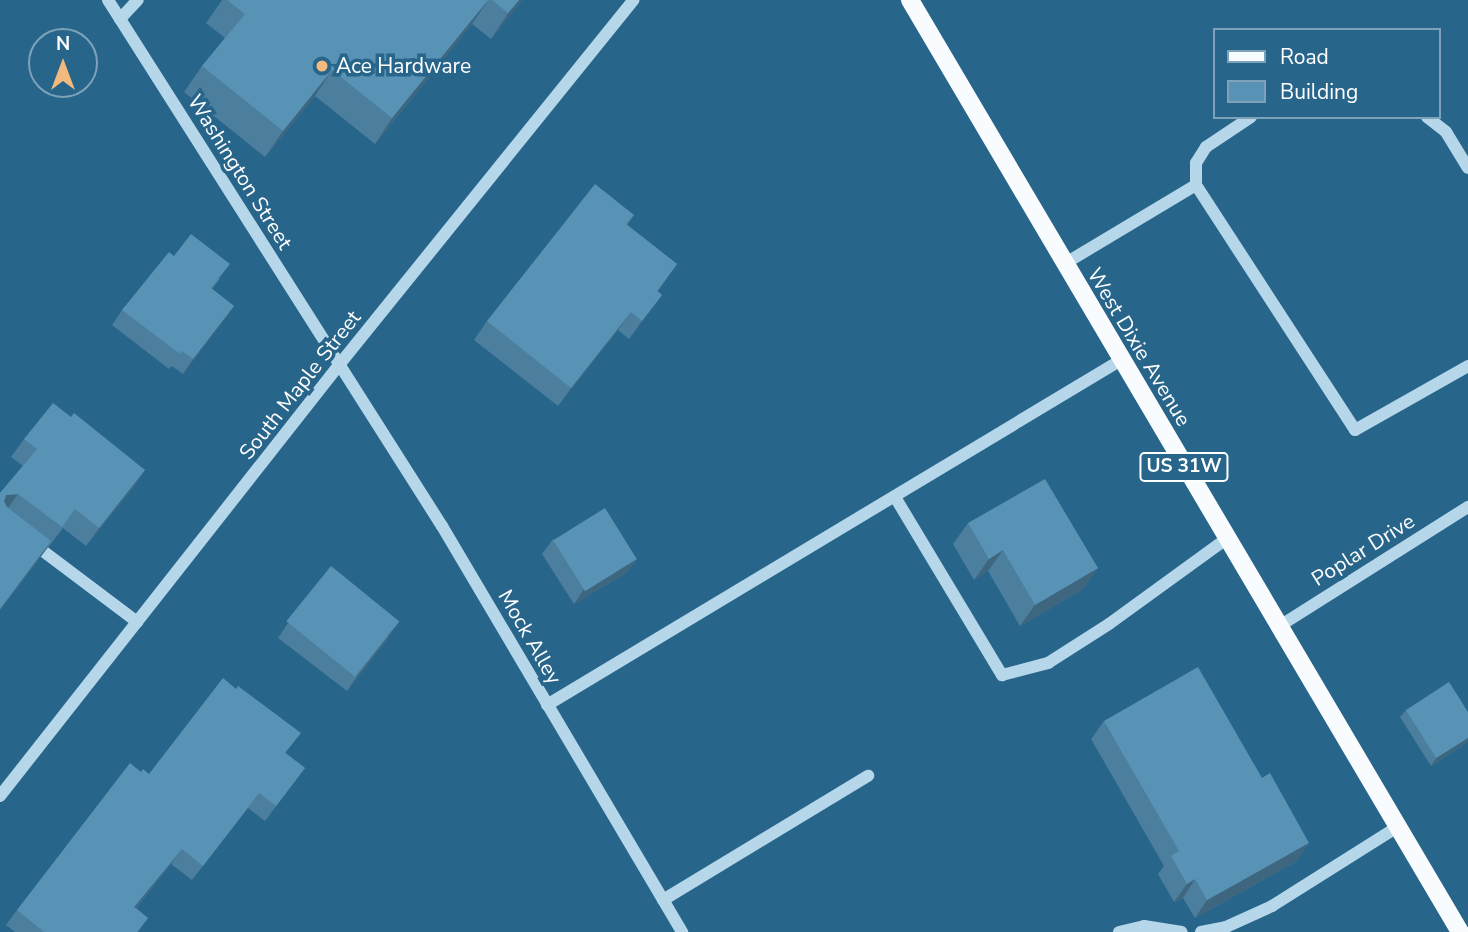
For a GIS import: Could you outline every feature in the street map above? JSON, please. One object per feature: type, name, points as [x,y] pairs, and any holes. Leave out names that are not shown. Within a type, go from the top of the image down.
[{"type":"main road","name":"West Dixie Avenue","points":[[909,0],[1396,828],[1460,932]]},
{"type":"street","name":"Washington Street","points":[[108,0],[339,365]]},
{"type":"street","points":[[120,19],[138,0]]},
{"type":"street","name":"South Maple Street","points":[[0,796],[339,365],[633,0]]},
{"type":"street","points":[[1248,119],[1206,147],[1196,163],[1196,185],[1355,430],[1468,366]]},
{"type":"street","points":[[1430,119],[1446,132],[1468,168]]},
{"type":"street","points":[[1064,264],[1196,185]]},
{"type":"street","points":[[547,705],[1121,360]]},
{"type":"street","name":"Mock Alley","points":[[339,365],[442,526],[681,932]]},
{"type":"street","points":[[895,496],[1002,675],[1048,663],[1109,624],[1226,539]]},
{"type":"street","name":"Poplar Drive","points":[[1278,627],[1468,507]]},
{"type":"street","points":[[21,535],[137,622]]},
{"type":"street","points":[[663,900],[867,776]]},
{"type":"street","points":[[1201,932],[1226,927],[1272,906],[1396,828]]},
{"type":"street","points":[[1119,932],[1144,926],[1182,932]]},
{"type":"building","name":"Ace Hardware","points":[[227,0],[488,0],[392,118],[332,70],[283,131],[202,66],[245,14]]},
{"type":"building","points":[[492,0],[519,0],[508,13]]},
{"type":"building","points":[[595,184],[634,215],[626,224],[677,264],[657,291],[662,295],[642,321],[631,312],[571,388],[487,321]]},
{"type":"building","points":[[191,234],[230,264],[211,288],[234,306],[193,359],[182,351],[180,354],[122,310],[169,252],[174,256]]},
{"type":"building","points":[[53,403],[71,417],[74,413],[145,470],[99,528],[75,509],[62,527],[18,494],[6,495],[4,501],[7,507],[51,541],[0,609],[0,493],[37,449],[24,439]]},
{"type":"building","points":[[1045,479],[1098,568],[1035,605],[1003,550],[989,559],[968,523]]},
{"type":"building","points":[[605,508],[637,559],[585,591],[553,540]]},
{"type":"building","points":[[331,566],[399,621],[355,677],[286,621]]},
{"type":"building","points":[[1198,667],[1262,778],[1270,773],[1309,843],[1207,900],[1195,879],[1187,884],[1171,856],[1179,851],[1104,721]]},
{"type":"building","points":[[223,678],[236,689],[238,686],[301,733],[285,753],[305,768],[276,806],[259,793],[203,866],[182,849],[134,907],[148,918],[137,932],[44,932],[17,910],[130,763],[141,772],[143,769],[149,774]]},
{"type":"building","points":[[1449,682],[1468,712],[1468,738],[1436,758],[1406,710]]},
{"type":"place","name":"Ace Hardware","points":[[322,66]]}]
